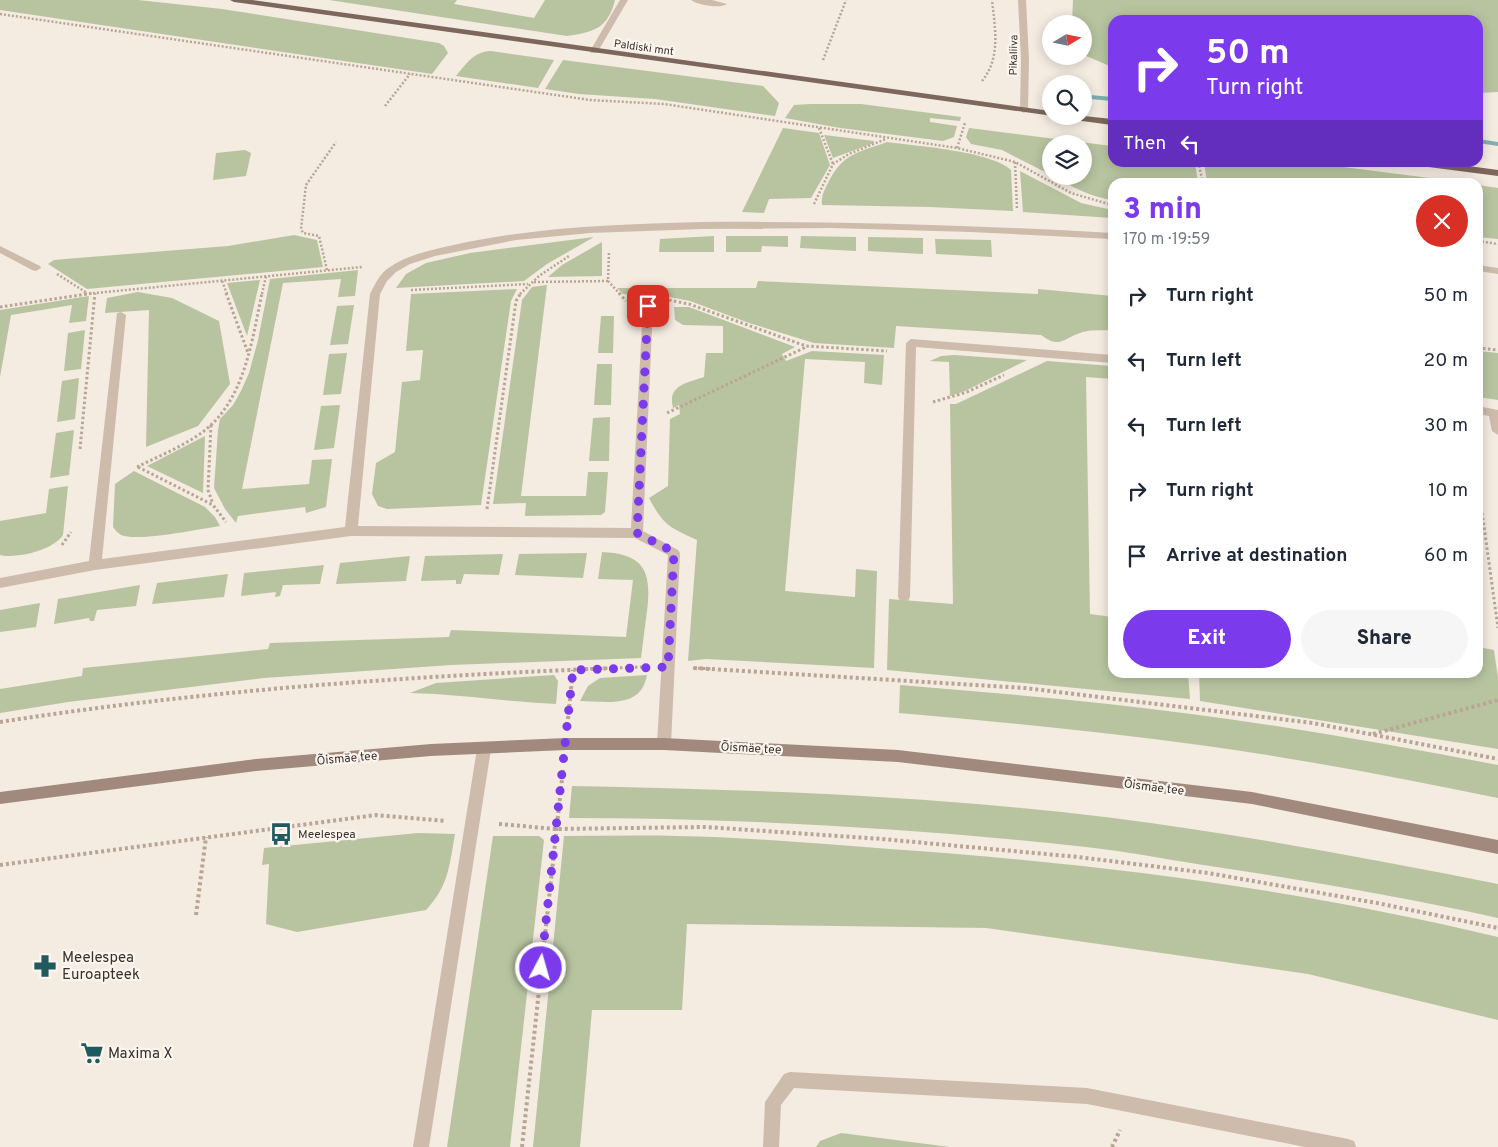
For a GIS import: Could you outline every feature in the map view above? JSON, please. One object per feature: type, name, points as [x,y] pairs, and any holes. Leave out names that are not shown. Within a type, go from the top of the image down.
[{"type":"main road","name":"Paldiski mnt","points":[[234,0],[1042,113]]},
{"type":"main road","points":[[1092,119],[1108,121]]},
{"type":"main road","points":[[1452,167],[1498,173]]},
{"type":"main road","name":"Õismäe tee","points":[[0,798],[256,765],[432,750],[566,744],[664,744],[898,756],[1252,798],[1498,847]]},
{"type":"street","points":[[594,51],[624,0]]},
{"type":"street","points":[[695,0],[723,4]]},
{"type":"street","name":"Pikaliiva","points":[[1022,0],[1025,60],[1024,110]]},
{"type":"street","points":[[351,531],[375,294],[387,274],[418,257],[480,242],[609,228],[813,224],[1018,230],[1108,236]]},
{"type":"street","points":[[0,250],[36,268]]},
{"type":"street","points":[[1483,269],[1498,271]]},
{"type":"street","points":[[637,533],[648,306]]},
{"type":"street","points":[[95,565],[121,315]]},
{"type":"street","points":[[904,597],[909,353],[911,343],[1108,359]]},
{"type":"street","points":[[1483,411],[1494,413],[1498,432]]},
{"type":"street","points":[[0,583],[95,565],[351,531],[637,533],[674,552],[664,744]]},
{"type":"street","points":[[421,1147],[484,749]]},
{"type":"street","points":[[771,1147],[773,1102],[790,1080],[1087,1096],[1348,1147]]},
{"type":"path","points":[[821,68],[846,0]]},
{"type":"path","points":[[978,85],[987,77],[993,60],[995,32],[992,0]]},
{"type":"path","points":[[0,14],[590,100],[664,104],[957,148],[1015,162],[1071,193],[1108,204]]},
{"type":"path","points":[[385,106],[410,74]]},
{"type":"path","points":[[957,148],[966,117]]},
{"type":"path","points":[[819,128],[833,164]]},
{"type":"path","points":[[813,224],[814,204],[833,164],[849,154],[887,139]]},
{"type":"path","points":[[327,270],[319,236],[303,233],[300,229],[306,185],[336,142]]},
{"type":"path","points":[[1015,162],[1018,230]]},
{"type":"path","points":[[1483,242],[1498,244]]},
{"type":"path","points":[[533,282],[608,281],[609,247]]},
{"type":"path","points":[[411,290],[528,284],[571,254]]},
{"type":"path","points":[[0,307],[95,293],[365,266],[365,270]]},
{"type":"path","points":[[36,268],[57,274],[88,294]]},
{"type":"path","points":[[213,505],[137,467],[200,433],[211,425],[235,390],[249,354],[266,276]]},
{"type":"path","points":[[222,281],[238,330],[249,354]]},
{"type":"path","points":[[483,532],[516,301],[519,293],[528,284]]},
{"type":"path","points":[[79,454],[95,293]]},
{"type":"path","points":[[660,299],[688,304],[806,346],[909,353]]},
{"type":"path","points":[[626,300],[633,300]]},
{"type":"path","points":[[642,424],[806,346]]},
{"type":"path","points":[[1483,348],[1498,350]]},
{"type":"path","points":[[211,425],[208,490],[213,505],[228,525],[230,547]]},
{"type":"path","points":[[1483,519],[1498,628]]},
{"type":"path","points":[[56,549],[65,544],[71,534],[72,524]]},
{"type":"path","points":[[0,722],[66,712],[263,689],[449,675],[668,667],[1025,688],[1312,723],[1498,759]]},
{"type":"path","points":[[522,1147],[573,670]]},
{"type":"path","points":[[1372,734],[1498,700]]},
{"type":"path","points":[[0,865],[376,815],[556,829],[706,827],[882,839],[1078,857],[1208,874],[1377,903],[1498,928]]},
{"type":"path","points":[[196,914],[206,837]]},
{"type":"green space","points":[[0,0],[138,0],[222,9],[439,43],[444,46],[448,53],[432,74],[0,10]]},
{"type":"green space","points":[[329,0],[457,0],[454,4],[534,18],[545,0],[615,0],[612,10],[604,23],[584,33],[567,36]]},
{"type":"green space","points":[[1073,0],[1498,0],[1498,92],[1483,93],[1483,15],[1108,15],[1108,65],[1092,58],[1092,15],[1072,15]]},
{"type":"green space","points":[[491,51],[554,60],[538,88],[456,76],[475,56]]},
{"type":"green space","points":[[563,60],[763,86],[779,103],[775,116],[655,99],[579,94],[545,89]]},
{"type":"green space","points":[[861,104],[961,117],[960,121],[930,118],[930,122],[957,126],[954,137],[943,141],[840,128],[785,118],[794,105]]},
{"type":"green space","points":[[783,128],[819,133],[830,165],[811,198],[769,199],[764,213],[742,212]]},
{"type":"green space","points":[[969,128],[1042,137],[1042,170],[1002,150],[971,144],[966,137]]},
{"type":"green space","points":[[824,135],[874,141],[874,143],[833,158]]},
{"type":"green space","points":[[887,142],[952,150],[987,158],[1001,164],[1011,170],[1013,211],[822,205],[824,191],[839,165],[852,155]]},
{"type":"green space","points":[[1092,143],[1108,145],[1108,167],[1196,167],[1197,178],[1108,178],[1108,200],[1070,185],[1092,185]]},
{"type":"green space","points":[[245,150],[251,153],[246,176],[213,180],[216,153]]},
{"type":"green space","points":[[1205,167],[1343,167],[1430,178],[1206,178]]},
{"type":"green space","points":[[1020,171],[1042,183],[1042,185],[1047,185],[1081,203],[1108,209],[1108,218],[1023,212]]},
{"type":"green space","points":[[1483,186],[1498,188],[1498,239],[1483,238]]},
{"type":"green space","points":[[294,235],[317,240],[323,267],[87,289],[48,264],[54,260],[228,246]]},
{"type":"green space","points":[[714,236],[714,252],[659,252],[660,239]]},
{"type":"green space","points":[[726,236],[788,236],[788,247],[762,246],[761,252],[726,252]]},
{"type":"green space","points":[[801,236],[856,237],[856,251],[800,248]]},
{"type":"green space","points":[[594,237],[547,264],[524,281],[396,288],[406,274],[426,263],[470,253]]},
{"type":"green space","points":[[868,237],[923,238],[923,254],[868,251]]},
{"type":"green space","points":[[935,239],[991,240],[992,257],[936,254]]},
{"type":"green space","points":[[602,242],[602,276],[548,277],[562,265]]},
{"type":"green space","points":[[358,270],[355,296],[338,297],[341,279],[283,283],[242,489],[309,484],[312,460],[332,459],[326,507],[306,513],[305,507],[238,516],[236,523],[225,509],[214,488],[218,430],[220,419],[233,405],[249,373],[258,340],[270,279]]},
{"type":"green space","points":[[260,280],[247,336],[227,283]]},
{"type":"green space","points":[[758,281],[1038,294],[1038,289],[1108,296],[1108,330],[1084,332],[1057,342],[1041,335],[896,326],[894,348],[814,343],[749,323],[690,301],[664,296],[623,294],[617,288],[756,288]]},
{"type":"green space","points":[[547,285],[521,496],[586,496],[588,472],[608,472],[605,512],[601,515],[525,516],[526,503],[493,504],[522,300],[532,287]]},
{"type":"green space","points":[[517,289],[511,301],[481,505],[387,509],[378,506],[372,494],[376,463],[395,452],[402,382],[420,380],[423,350],[406,351],[411,294]]},
{"type":"green space","points":[[138,292],[172,298],[219,321],[230,384],[198,426],[146,447],[149,310],[105,313],[107,298]]},
{"type":"green space","points":[[89,296],[86,321],[69,323],[72,305],[11,315],[0,377],[0,310]]},
{"type":"green space","points":[[354,305],[348,344],[330,345],[337,306]]},
{"type":"green space","points":[[674,307],[689,307],[795,347],[782,354],[786,361],[812,351],[884,355],[882,385],[864,383],[865,362],[805,359],[785,591],[855,597],[856,569],[877,571],[874,668],[706,659],[688,661],[697,540],[668,525],[659,515],[649,498],[668,486],[670,419],[680,414],[679,405],[673,408],[673,394],[685,383],[704,377],[706,353],[723,353],[723,326],[683,325],[675,320]]},
{"type":"green space","points":[[601,316],[614,316],[613,353],[598,353]]},
{"type":"green space","points":[[85,330],[81,369],[64,371],[68,333]]},
{"type":"green space","points":[[1483,352],[1498,353],[1498,400],[1483,398]]},
{"type":"green space","points":[[347,353],[341,394],[323,395],[329,354]]},
{"type":"green space","points":[[954,355],[1027,360],[965,391],[950,396],[949,362],[930,361],[941,356]]},
{"type":"green space","points":[[1047,361],[1108,366],[1108,379],[1086,377],[1090,614],[1108,616],[1108,678],[1188,678],[1190,699],[887,670],[889,599],[953,604],[950,404],[956,404]]},
{"type":"green space","points":[[597,364],[612,364],[611,405],[594,405]]},
{"type":"green space","points":[[79,378],[75,419],[57,422],[62,381]]},
{"type":"green space","points":[[340,405],[334,448],[314,450],[321,406]]},
{"type":"green space","points":[[610,417],[609,461],[589,461],[593,418]]},
{"type":"green space","points":[[74,430],[69,475],[50,478],[56,433]]},
{"type":"green space","points":[[205,436],[203,493],[147,466]]},
{"type":"green space","points":[[134,471],[205,507],[215,517],[220,526],[154,536],[129,537],[121,535],[113,527],[115,484]]},
{"type":"green space","points":[[68,486],[63,535],[52,545],[34,552],[15,556],[0,555],[0,521],[46,513],[49,489]]},
{"type":"green space","points":[[602,552],[627,556],[642,567],[646,575],[648,597],[641,658],[451,665],[264,678],[68,702],[0,713],[0,689],[82,676],[83,668],[268,649],[270,643],[449,637],[451,630],[626,637],[633,580],[598,579]]},
{"type":"green space","points":[[587,553],[583,578],[515,575],[519,554]]},
{"type":"green space","points":[[503,554],[499,575],[464,574],[461,584],[456,584],[456,580],[421,581],[425,556]]},
{"type":"green space","points":[[410,556],[406,581],[336,584],[340,563]]},
{"type":"green space","points":[[324,565],[320,584],[283,585],[280,596],[275,597],[276,592],[241,596],[244,573]]},
{"type":"green space","points":[[228,574],[224,597],[152,604],[157,583]]},
{"type":"green space","points":[[140,585],[136,606],[97,610],[94,621],[90,621],[89,618],[54,624],[58,599]]},
{"type":"green space","points":[[40,603],[36,627],[0,632],[0,610]]},
{"type":"green space","points":[[1483,648],[1494,650],[1498,678],[1498,749],[1200,701],[1199,678],[1483,678]]},
{"type":"green space","points":[[554,675],[558,681],[556,704],[410,693],[436,683]]},
{"type":"green space","points":[[647,675],[641,690],[629,699],[613,702],[580,701],[588,686],[600,678]]},
{"type":"green space","points":[[900,685],[1082,701],[1230,719],[1345,737],[1498,765],[1498,798],[1426,783],[1207,746],[1130,736],[899,713]]},
{"type":"green space","points":[[572,786],[807,793],[964,803],[1120,819],[1198,830],[1348,855],[1498,884],[1498,918],[1423,902],[1310,882],[1128,853],[1021,840],[828,825],[634,818],[569,818]]},
{"type":"green space","points":[[418,833],[455,834],[444,884],[426,910],[297,932],[266,924],[269,864],[262,865],[264,848]]},
{"type":"green space","points":[[493,836],[539,836],[544,840],[510,1147],[447,1147]]},
{"type":"green space","points":[[564,836],[730,838],[967,855],[1120,870],[1196,880],[1348,905],[1498,937],[1498,1020],[1308,974],[986,928],[687,924],[682,1010],[592,1010],[580,1147],[533,1147]]},
{"type":"green space","points":[[841,1133],[950,1147],[816,1147],[820,1141]]},
{"type":"waterway","points":[[1093,97],[1108,99]]},
{"type":"waterway","points":[[1483,142],[1498,144]]},
{"type":"place","name":"Meelespea","points":[[281,834]]},
{"type":"place","name":"Meelespea Euroapteek","points":[[45,966]]},
{"type":"place","name":"Maxima X","points":[[92,1053]]},
{"type":"route","points":[[541,968],[573,670],[648,666],[668,667],[674,552],[637,533],[648,306]]}]
